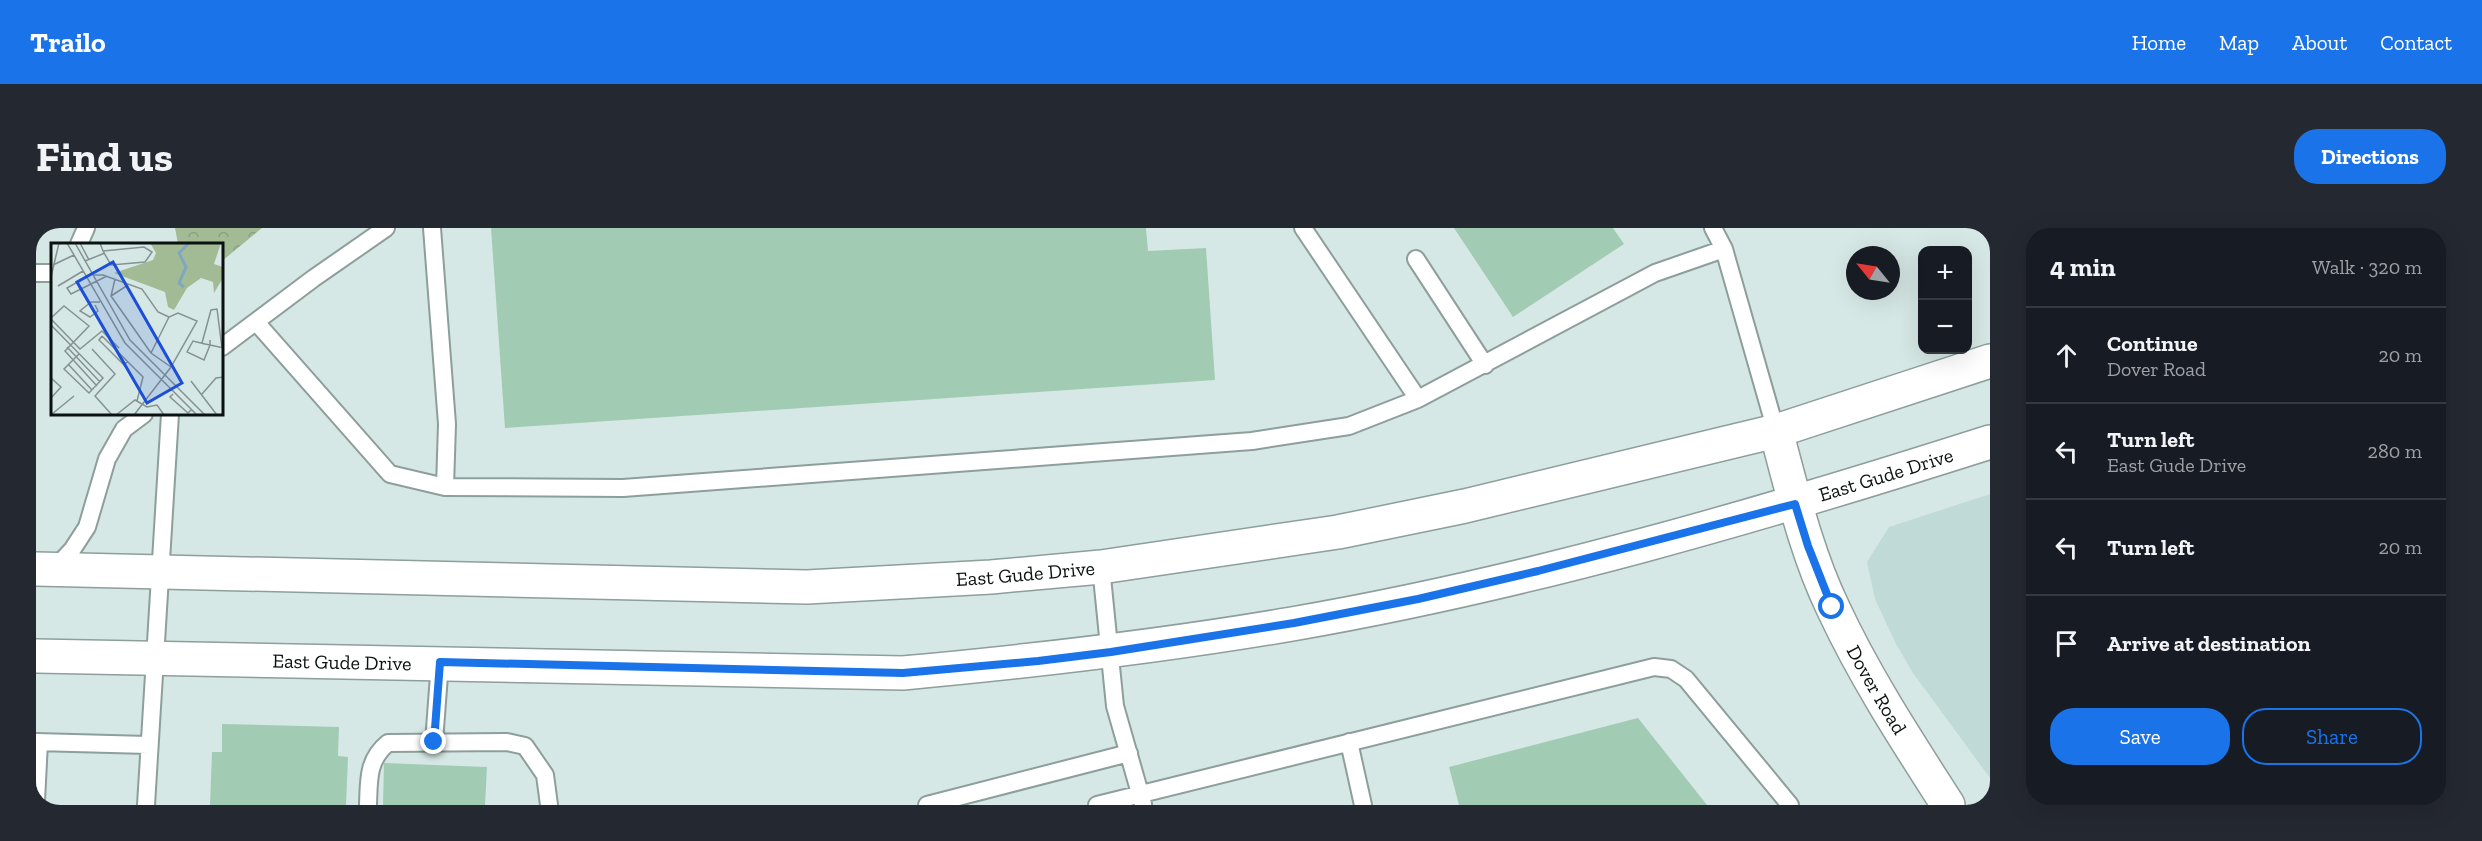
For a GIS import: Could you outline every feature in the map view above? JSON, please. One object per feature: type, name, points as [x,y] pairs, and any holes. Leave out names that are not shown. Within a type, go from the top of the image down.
[{"type":"main road","name":"East Gude Drive","points":[[45,569],[807,587],[991,577],[1101,567],[1338,532],[1465,506],[1776,431],[1990,361]]},
{"type":"main road","name":"Dover Road","points":[[1776,431],[1808,546],[1832,607],[1886,708],[1948,805]]},
{"type":"main road","name":"East Gude Drive","points":[[36,656],[440,662],[903,673],[1111,652],[1294,623],[1418,599],[1549,569],[1795,504],[1990,442]]},
{"type":"lane","points":[[79,243],[86,228]]},
{"type":"lane","points":[[224,346],[386,228]]},
{"type":"lane","points":[[432,228],[447,424],[445,487]]},
{"type":"lane","points":[[1303,228],[1418,399]]},
{"type":"lane","points":[[1713,228],[1724,249],[1776,431]]},
{"type":"lane","points":[[256,322],[390,474],[445,487],[623,488],[1252,441],[1349,426],[1418,399],[1656,273],[1724,249]]},
{"type":"lane","points":[[1416,258],[1485,365]]},
{"type":"lane","points":[[45,569],[72,550],[87,527],[108,459],[124,429],[141,416]]},
{"type":"lane","points":[[146,805],[170,416]]},
{"type":"lane","points":[[1101,567],[1115,706],[1142,800]]},
{"type":"lane","points":[[434,742],[440,662]]},
{"type":"lane","points":[[1097,805],[1142,800],[1349,742],[1654,667],[1671,669],[1686,679],[1790,805]]},
{"type":"lane","points":[[36,801],[37,742],[148,745]]},
{"type":"lane","points":[[368,805],[369,770],[377,751],[388,743],[434,742],[507,742],[525,747],[545,775],[549,805]]},
{"type":"lane","points":[[1349,742],[1363,805]]},
{"type":"lane","points":[[927,805],[1128,753]]},
{"type":"shaded area","points":[[1990,494],[1990,778],[1913,673],[1896,644],[1875,599],[1867,562],[1889,527]]},
{"type":"green space","points":[[175,228],[262,228],[224,259],[224,243],[178,243]]},
{"type":"building","points":[[491,228],[1146,228],[1148,251],[1206,248],[1215,380],[505,428]]},
{"type":"building","points":[[1454,228],[1613,228],[1624,244],[1513,317]]},
{"type":"building","points":[[1638,718],[1707,805],[1459,805],[1449,767]]},
{"type":"building","points":[[222,724],[339,727],[338,756],[348,757],[346,805],[210,805],[212,752],[222,752]]},
{"type":"building","points":[[384,763],[487,767],[485,805],[383,805]]},
{"type":"route","points":[[434,742],[440,662],[903,673],[1038,661],[1111,652],[1294,623],[1418,599],[1701,530],[1795,504],[1808,546],[1832,607]]}]
